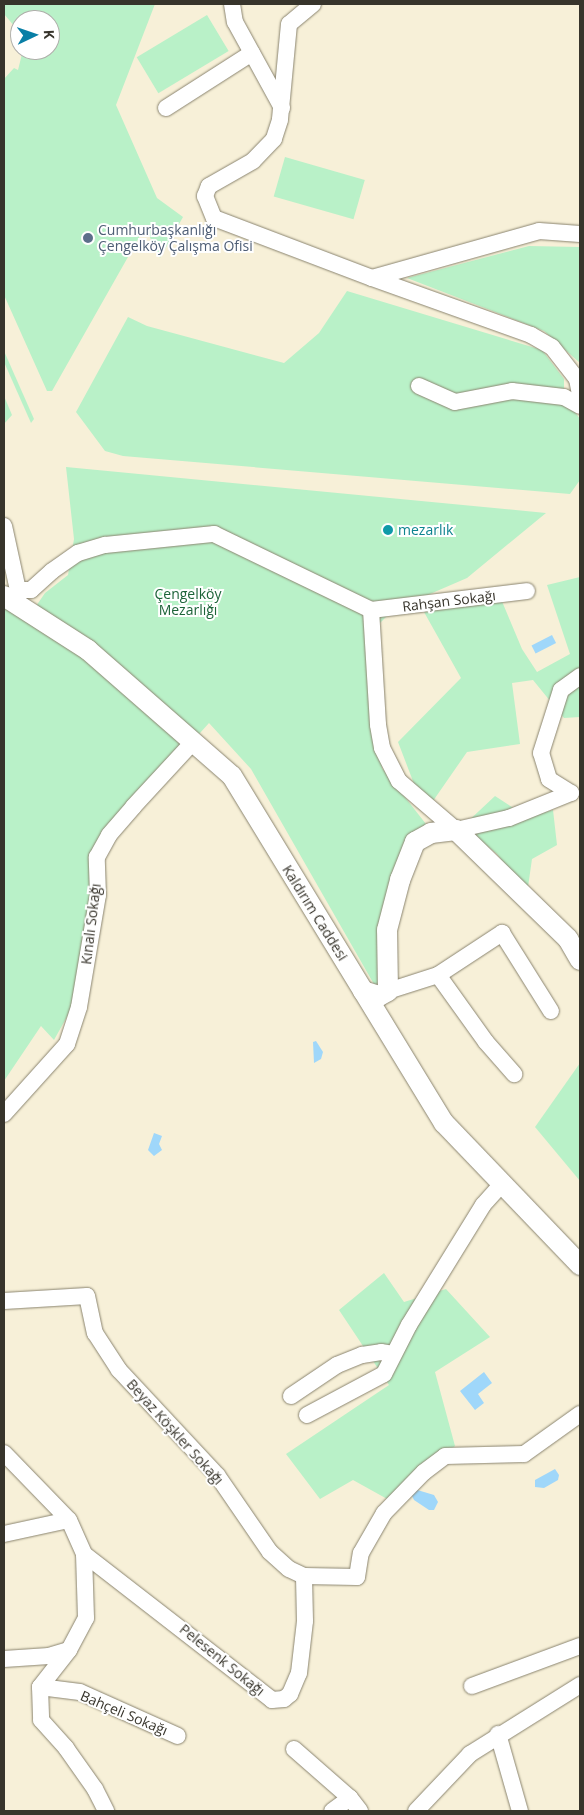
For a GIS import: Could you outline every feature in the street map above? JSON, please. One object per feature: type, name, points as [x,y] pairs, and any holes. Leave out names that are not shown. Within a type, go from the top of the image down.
[{"type":"street","points":[[232,4],[235,22],[282,108]]},
{"type":"street","points":[[313,4],[289,24],[282,108],[274,138],[266,150],[209,186],[205,196],[207,209],[214,218],[372,278],[531,335],[552,347],[577,379],[580,395]]},
{"type":"street","points":[[166,108],[252,53]]},
{"type":"street","points":[[372,278],[539,231],[580,234]]},
{"type":"street","points":[[419,386],[455,402],[512,391],[564,397],[580,406]]},
{"type":"street","points":[[4,526],[11,595],[32,590],[52,570],[78,553],[105,545],[214,534],[371,610],[378,725],[382,748],[399,781],[456,830],[568,939],[580,960]]},
{"type":"street","name":"Rahşan Sokağı","points":[[371,610],[527,591]]},
{"type":"street","name":"Kaldırım Caddesi","points":[[11,595],[88,650],[232,776],[444,1123],[580,1265]]},
{"type":"street","points":[[388,991],[387,930],[400,880],[416,842],[431,833],[456,830],[509,818],[571,793],[549,779],[541,753],[560,690],[580,676]]},
{"type":"street","name":"Kınalı Sokağı","points":[[4,1114],[67,1044],[79,1006],[98,895],[97,857],[109,835],[193,742]]},
{"type":"street","points":[[363,991],[379,996],[388,991],[438,975],[502,933],[551,1011]]},
{"type":"street","points":[[438,975],[486,1042],[514,1074]]},
{"type":"street","points":[[307,1416],[384,1374],[393,1354],[483,1205],[502,1184]]},
{"type":"street","name":"Beyaz Köşkler Sokağı","points":[[4,1301],[87,1296],[95,1334],[119,1370],[216,1475],[270,1552],[290,1569],[304,1576]]},
{"type":"street","points":[[291,1396],[337,1365],[362,1355],[381,1352],[393,1354]]},
{"type":"street","points":[[304,1576],[357,1577],[361,1553],[384,1513],[424,1472],[445,1456],[524,1454],[580,1414]]},
{"type":"street","points":[[4,1453],[69,1520],[84,1554],[86,1618],[70,1650],[40,1687],[41,1720],[66,1748],[95,1789],[106,1811]]},
{"type":"street","points":[[4,1534],[69,1520]]},
{"type":"street","name":"Pelesenk Sokağı","points":[[84,1554],[272,1700],[284,1699],[290,1694],[299,1673],[305,1621],[304,1576]]},
{"type":"street","points":[[472,1686],[580,1646]]},
{"type":"street","points":[[4,1660],[49,1656],[70,1650]]},
{"type":"street","points":[[416,1811],[470,1754],[498,1734],[580,1685]]},
{"type":"street","name":"Bahçeli Sokağı","points":[[40,1687],[80,1692],[178,1736]]},
{"type":"street","points":[[498,1734],[520,1811]]},
{"type":"street","points":[[294,1749],[350,1798],[360,1811]]},
{"type":"street","points":[[332,1811],[350,1798]]},
{"type":"green space","name":"Cumhurbaşkanlığı Çengelköy Çalışma Ofisi","points":[[4,4],[155,4],[116,105],[157,198],[183,217],[160,258],[145,227],[52,391],[47,391],[4,295],[4,79],[14,68],[18,70],[20,60],[60,60],[60,10],[10,10],[10,21],[4,14]]},
{"type":"green space","points":[[207,15],[229,51],[158,93],[137,57]]},
{"type":"green space","points":[[285,157],[365,180],[353,219],[274,196]]},
{"type":"green space","points":[[529,246],[580,247],[580,363],[544,331],[407,278]]},
{"type":"green space","points":[[347,291],[542,350],[564,379],[564,397],[580,419],[580,480],[570,494],[123,456],[105,451],[76,412],[128,317],[147,326],[284,363],[319,333]]},
{"type":"green space","points":[[4,351],[34,419],[31,423],[4,362]]},
{"type":"green space","points":[[4,396],[12,415],[4,424]]},
{"type":"green space","name":"Çengelköy Mezarlığı","points":[[66,467],[546,513],[467,578],[393,610],[372,631],[382,768],[426,824],[392,897],[383,1000],[251,769],[209,723],[110,833],[94,887],[88,979],[54,1040],[41,1026],[4,1081],[4,605],[32,612],[45,593],[68,575],[74,539]]},
{"type":"green space","points":[[580,577],[580,717],[564,718],[533,680],[512,683],[520,744],[467,752],[433,801],[416,789],[398,742],[461,678],[424,612],[501,599],[522,649],[537,672],[570,654],[547,585]]},
{"type":"green space","points":[[495,796],[527,817],[553,810],[557,845],[532,859],[527,894],[497,854],[463,826]]},
{"type":"green space","points":[[580,1063],[580,1181],[535,1127]]},
{"type":"green space","points":[[384,1273],[404,1302],[446,1289],[490,1337],[435,1372],[455,1446],[389,1500],[353,1480],[320,1499],[286,1454],[389,1385],[339,1310]]},
{"type":"water","points":[[552,635],[556,643],[536,653],[532,645]]},
{"type":"water","points":[[316,1041],[323,1052],[321,1059],[314,1063],[313,1042]]},
{"type":"water","points":[[154,1133],[162,1136],[159,1144],[162,1150],[154,1156],[148,1150]]},
{"type":"water","points":[[484,1372],[492,1383],[478,1394],[484,1403],[475,1410],[460,1391]]},
{"type":"water","points":[[555,1469],[559,1475],[558,1480],[544,1488],[535,1487],[535,1480]]},
{"type":"water","points":[[414,1489],[434,1495],[438,1502],[434,1510],[429,1510],[414,1500],[411,1494]]},
{"type":"place","name":"Cumhurbaşkanlığı Çengelköy Çalışma Ofisi","points":[[88,238]]},
{"type":"place","name":"mezarlık","points":[[388,530]]}]
